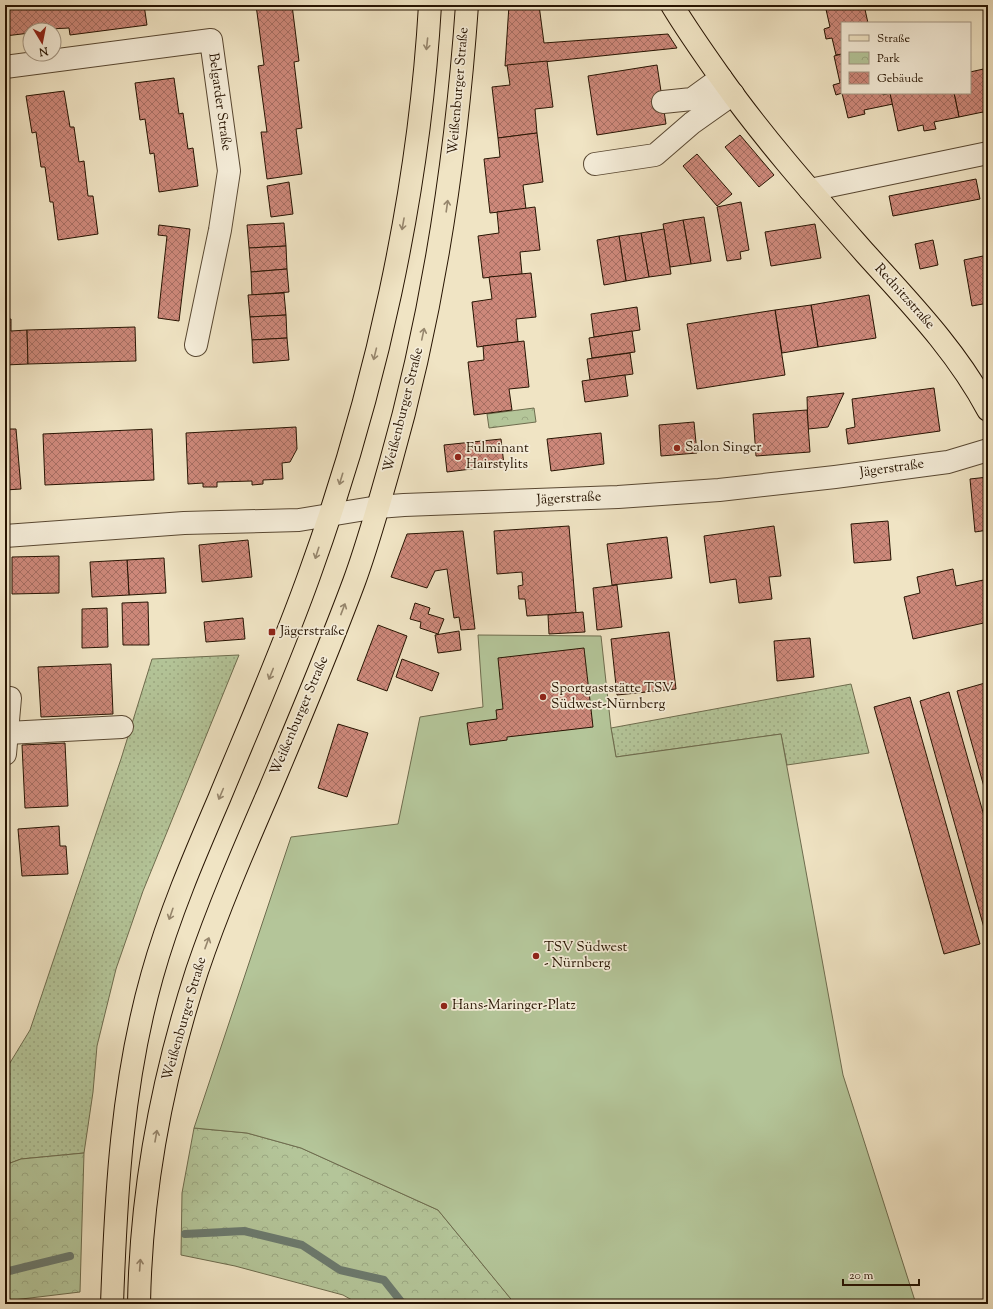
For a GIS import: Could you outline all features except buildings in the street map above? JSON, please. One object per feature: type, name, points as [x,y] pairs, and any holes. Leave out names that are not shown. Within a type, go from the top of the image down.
[{"type":"main road","points":[[112,1304],[115,1222],[123,1121],[134,1048],[162,941],[188,871],[285,639],[330,516],[368,382],[399,245],[417,137],[430,5]]},
{"type":"main road","name":"Weißenburger Straße","points":[[139,1304],[141,1250],[153,1154],[174,1053],[195,978],[222,902],[328,649],[354,580],[378,507],[420,348],[443,228],[456,136],[467,5]]},
{"type":"main road","name":"Rednitzstraße","points":[[672,5],[727,86],[810,190],[944,342],[969,377],[988,410]]},
{"type":"street","name":"Belgarder Straße","points":[[5,67],[211,40],[228,171],[220,230],[196,345]]},
{"type":"street","points":[[663,102],[692,99],[727,86]]},
{"type":"street","points":[[595,164],[655,155],[692,123],[727,86]]},
{"type":"street","points":[[810,190],[988,153]]},
{"type":"street","name":"Jägerstraße","points":[[5,536],[184,523],[298,520],[378,507],[610,497],[719,490],[948,462],[988,450]]},
{"type":"street","points":[[5,754],[10,698]]},
{"type":"street","points":[[7,733],[122,727]]},
{"type":"green space","points":[[534,408],[536,422],[489,428],[487,414]]},
{"type":"green space","name":"TSV Südwest - Nürnberg","points":[[478,635],[601,636],[611,728],[616,757],[781,734],[843,1075],[916,1304],[515,1304],[438,1210],[301,1148],[247,1133],[194,1128],[291,837],[398,824],[420,717],[483,707]]},
{"type":"green space","points":[[239,655],[143,891],[116,969],[97,1046],[93,1092],[84,1153],[21,1159],[5,1165],[5,1071],[30,1030],[121,759],[152,659]]},
{"type":"green space","points":[[851,684],[869,753],[787,765],[781,734],[616,757],[611,728]]},
{"type":"green space","points":[[194,1128],[247,1133],[301,1148],[438,1210],[515,1304],[359,1304],[343,1295],[235,1266],[181,1255],[182,1193]]},
{"type":"green space","points":[[84,1153],[80,1292],[5,1301],[5,1165],[21,1159]]},
{"type":"waterway","points":[[185,1234],[244,1231],[302,1245],[340,1270],[384,1280],[403,1304]]},
{"type":"waterway","points":[[5,1272],[70,1256]]},
{"type":"place","name":"Salon Singer","points":[[677,448]]},
{"type":"place","name":"Fulminant Hairstylits","points":[[458,457]]},
{"type":"place","name":"Jägerstraße","points":[[272,632]]},
{"type":"place","name":"Sportgaststätte TSV Südwest-Nürnberg","points":[[543,697]]},
{"type":"place","name":"TSV Südwest - Nürnberg","points":[[536,956]]},
{"type":"place","name":"Hans-Maringer-Platz","points":[[444,1006]]}]
